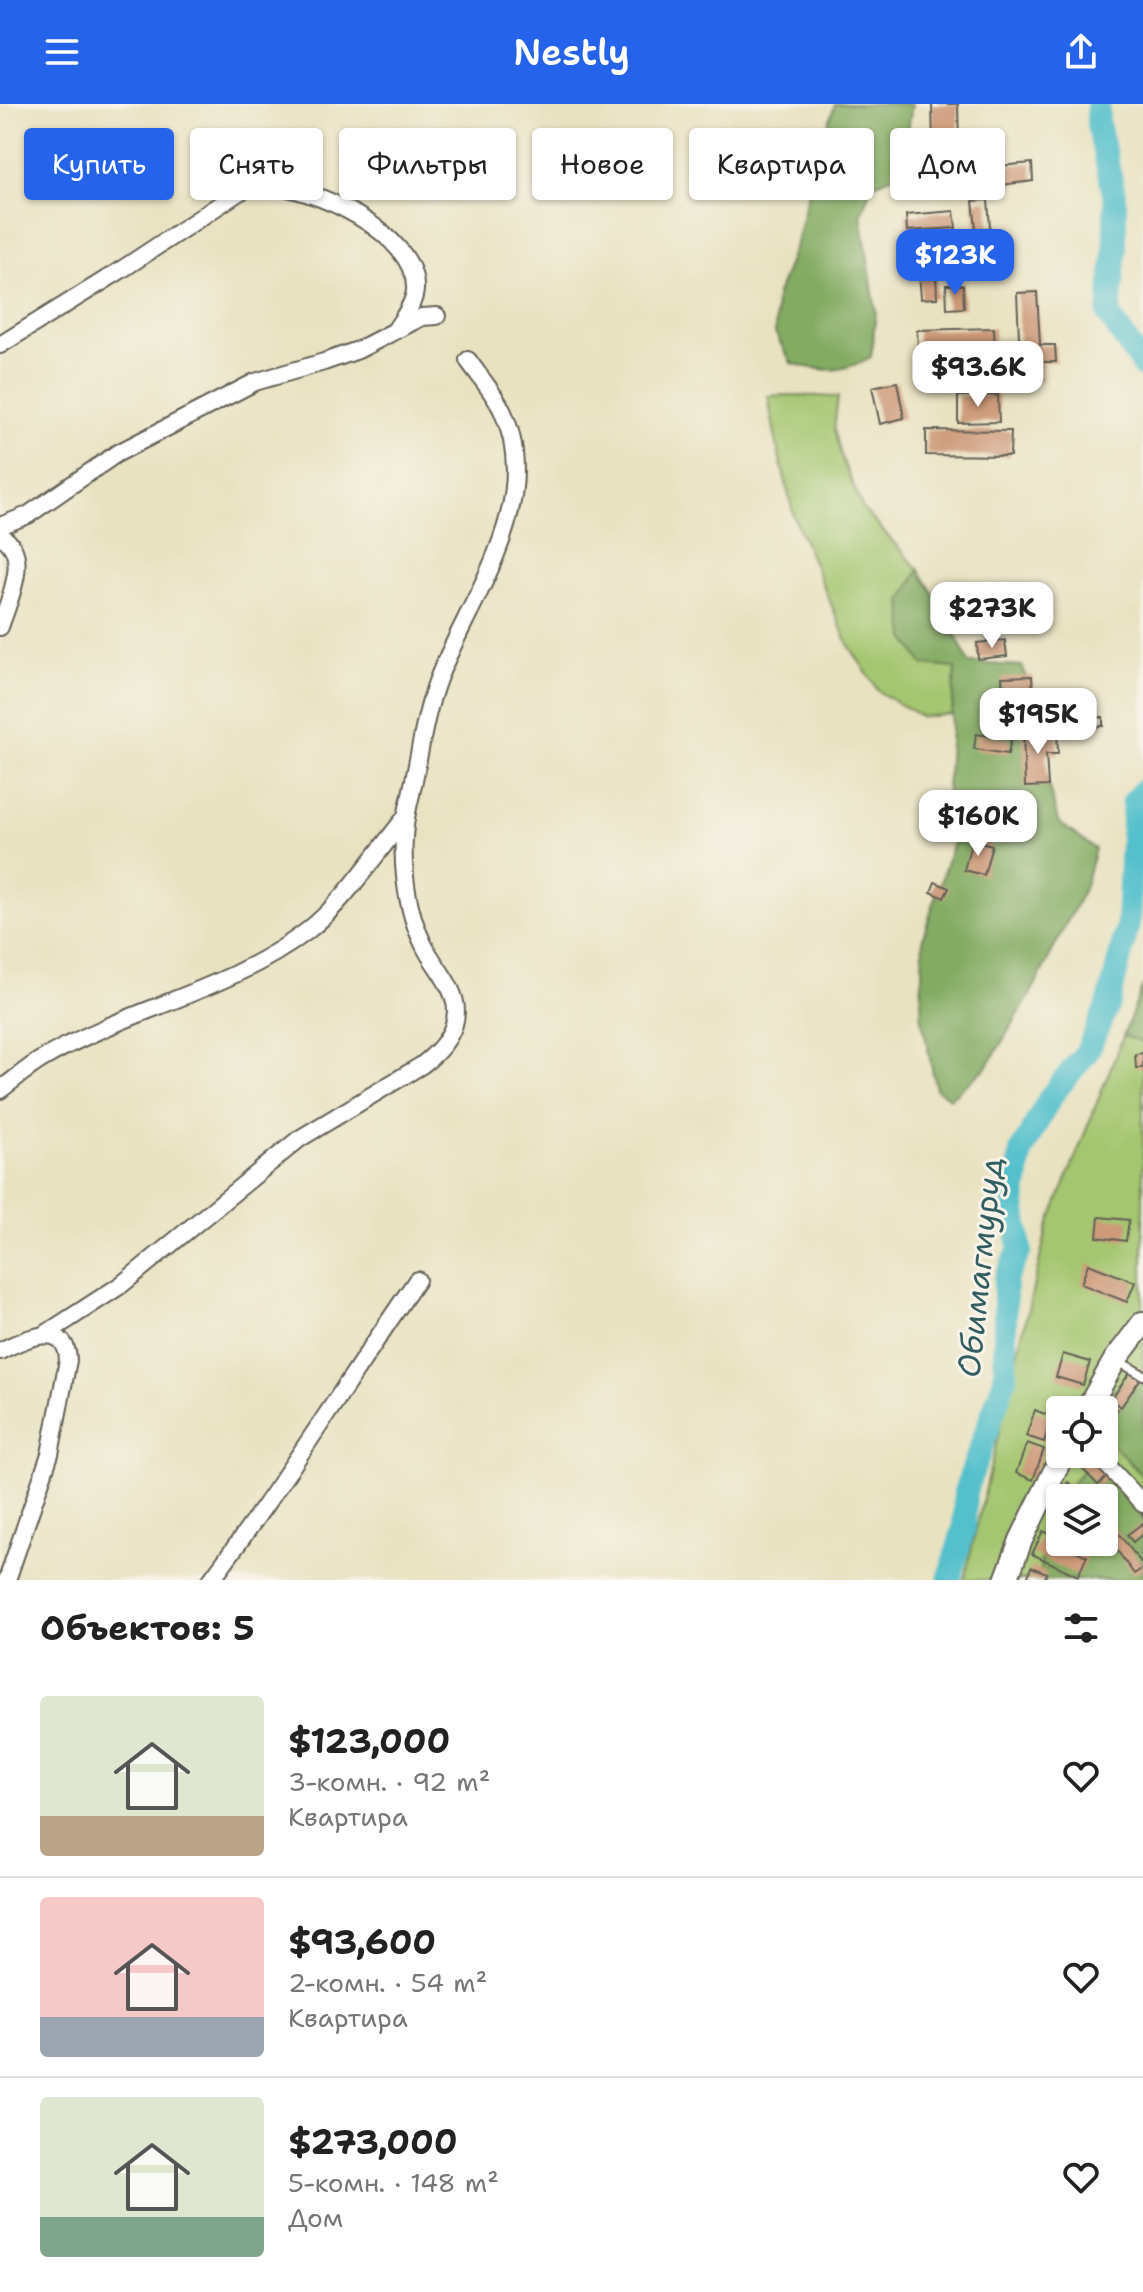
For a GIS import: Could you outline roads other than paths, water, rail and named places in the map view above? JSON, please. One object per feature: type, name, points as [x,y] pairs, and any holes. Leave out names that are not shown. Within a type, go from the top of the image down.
[{"type":"street","points":[[0,345],[239,192],[261,185],[328,200],[378,229],[398,247],[412,267],[415,292],[396,329]]},
{"type":"street","points":[[0,526],[28,515],[116,454],[255,382],[347,354],[422,317],[437,316]]},
{"type":"street","points":[[0,1351],[22,1340],[44,1335],[121,1285],[299,1139],[422,1065],[440,1051],[451,1031],[456,1009],[452,993],[425,948],[409,901],[403,843],[425,716],[505,533],[513,496],[516,460],[512,437],[501,408],[468,360]]},
{"type":"street","points":[[0,536],[5,538],[17,556],[15,577],[0,627]]},
{"type":"street","points":[[0,1090],[43,1058],[125,1019],[248,968],[305,933],[327,914],[407,816]]},
{"type":"street","points":[[211,1580],[260,1516],[417,1280]]},
{"type":"street","points":[[1095,1396],[1115,1360],[1143,1323]]},
{"type":"street","points":[[7,1580],[50,1454],[68,1360],[63,1341],[44,1335]]},
{"type":"street","points":[[1006,1580],[1021,1540],[1056,1468]]},
{"type":"street","points":[[1110,1468],[1143,1504]]},
{"type":"lane","points":[[1115,1360],[1143,1375]]},
{"type":"waterway","name":"Обимагмуруд","points":[[1098,104],[1098,124],[1115,198],[1115,249],[1109,315],[1143,366]]},
{"type":"waterway","name":"Обимагмуруд","points":[[949,1580],[964,1527],[965,1492],[1005,1379],[1005,1280],[1020,1250],[1014,1203],[1021,1152],[1051,1096],[1087,1052],[1109,1002],[1128,924],[1134,801],[1143,791]]}]
